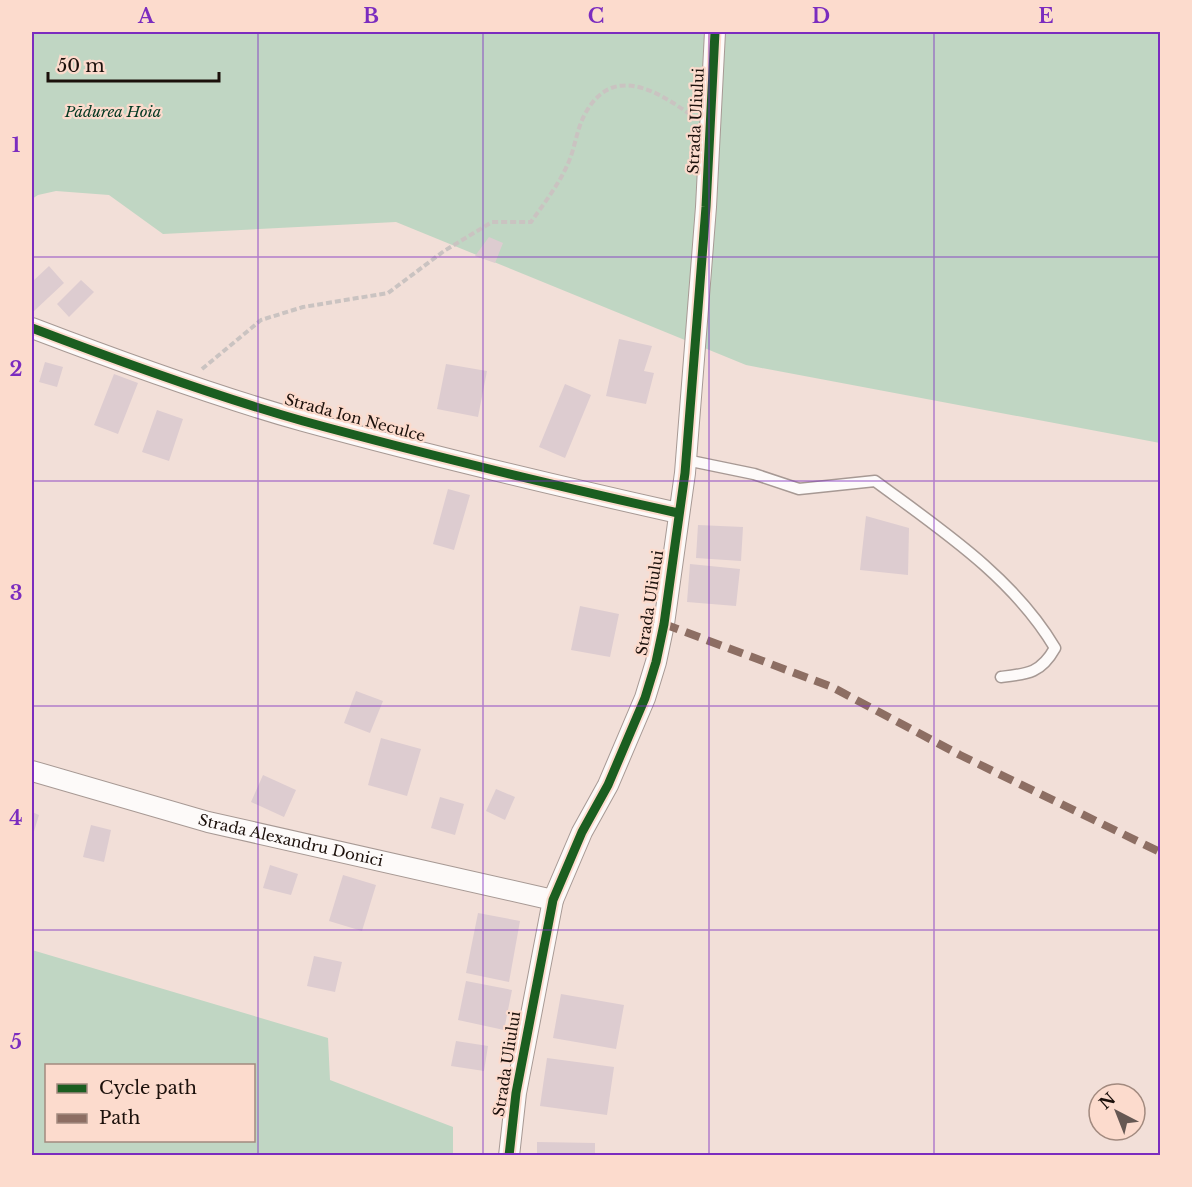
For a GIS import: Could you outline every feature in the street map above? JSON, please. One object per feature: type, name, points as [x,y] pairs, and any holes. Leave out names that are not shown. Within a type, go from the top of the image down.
[{"type":"street","name":"Strada Uliului","points":[[509,1155],[516,1093],[553,900],[582,832],[608,785],[645,698],[664,624],[686,460],[711,130],[715,32]]},
{"type":"street","name":"Strada Ion Neculce","points":[[32,328],[128,364],[334,429],[491,470],[678,513]]},
{"type":"street","name":"Strada Alexandru Donici","points":[[32,771],[208,822],[553,900]]},
{"type":"lane","points":[[686,460],[754,474],[799,489],[875,481],[963,546],[1024,604],[1048,635],[1055,648],[1046,664],[1024,675],[1001,677]]},
{"type":"path","points":[[185,383],[261,320],[303,307],[388,293],[444,251],[492,222],[531,222],[551,193],[571,157],[577,131],[586,111],[602,93],[613,86],[649,89],[666,97],[711,130]]},
{"type":"green space","name":"Pădurea Hoia","points":[[32,32],[1160,32],[1160,443],[746,365],[396,222],[163,234],[109,195],[56,191],[38,195],[32,199]]},
{"type":"green space","points":[[32,950],[328,1038],[330,1080],[453,1127],[453,1155],[32,1155]]},
{"type":"building","points":[[489,237],[503,243],[495,263],[475,256]]},
{"type":"building","points":[[49,266],[64,283],[33,312],[32,282]]},
{"type":"building","points":[[81,280],[94,292],[69,317],[57,304]]},
{"type":"building","points":[[619,339],[652,346],[644,371],[654,373],[646,404],[606,396]]},
{"type":"building","points":[[45,362],[63,367],[57,387],[39,382]]},
{"type":"building","points":[[446,364],[487,371],[478,417],[437,409]]},
{"type":"building","points":[[114,374],[138,383],[118,434],[94,425]]},
{"type":"building","points":[[565,384],[591,395],[565,458],[539,447]]},
{"type":"building","points":[[157,410],[183,419],[169,461],[142,452]]},
{"type":"building","points":[[448,489],[470,495],[454,550],[433,544]]},
{"type":"building","points":[[866,516],[909,528],[908,575],[860,570]]},
{"type":"building","points":[[698,525],[743,527],[741,561],[696,558]]},
{"type":"building","points":[[690,564],[740,569],[736,606],[687,602]]},
{"type":"building","points":[[580,606],[619,614],[610,657],[571,650]]},
{"type":"building","points":[[356,691],[383,701],[370,733],[344,723]]},
{"type":"building","points":[[381,738],[421,749],[407,796],[368,785]]},
{"type":"building","points":[[263,775],[296,790],[284,817],[251,802]]},
{"type":"building","points":[[496,789],[515,797],[505,820],[486,811]]},
{"type":"building","points":[[440,797],[464,804],[455,835],[431,828]]},
{"type":"building","points":[[32,812],[39,815],[32,838]]},
{"type":"building","points":[[91,825],[111,830],[104,862],[83,857]]},
{"type":"building","points":[[270,865],[298,874],[291,895],[263,888]]},
{"type":"building","points":[[343,875],[376,885],[362,931],[329,921]]},
{"type":"building","points":[[478,913],[520,921],[509,982],[466,973]]},
{"type":"building","points":[[314,956],[342,962],[335,992],[307,986]]},
{"type":"building","points":[[466,981],[512,990],[504,1030],[458,1020]]},
{"type":"building","points":[[561,994],[624,1005],[616,1049],[553,1038]]},
{"type":"building","points":[[456,1041],[488,1046],[484,1071],[451,1066]]},
{"type":"building","points":[[547,1058],[614,1067],[607,1115],[540,1106]]},
{"type":"building","points":[[537,1142],[595,1143],[595,1156],[537,1156]]},
{"type":"marked path","points":[[664,624],[832,687],[960,755],[1160,852]]},
{"type":"cycle path","points":[[509,1156],[516,1093],[553,900],[582,832],[608,785],[645,698],[664,624],[685,473],[706,207],[715,32]]},
{"type":"cycle path","points":[[32,328],[166,378],[303,421],[396,446],[678,513]]}]
